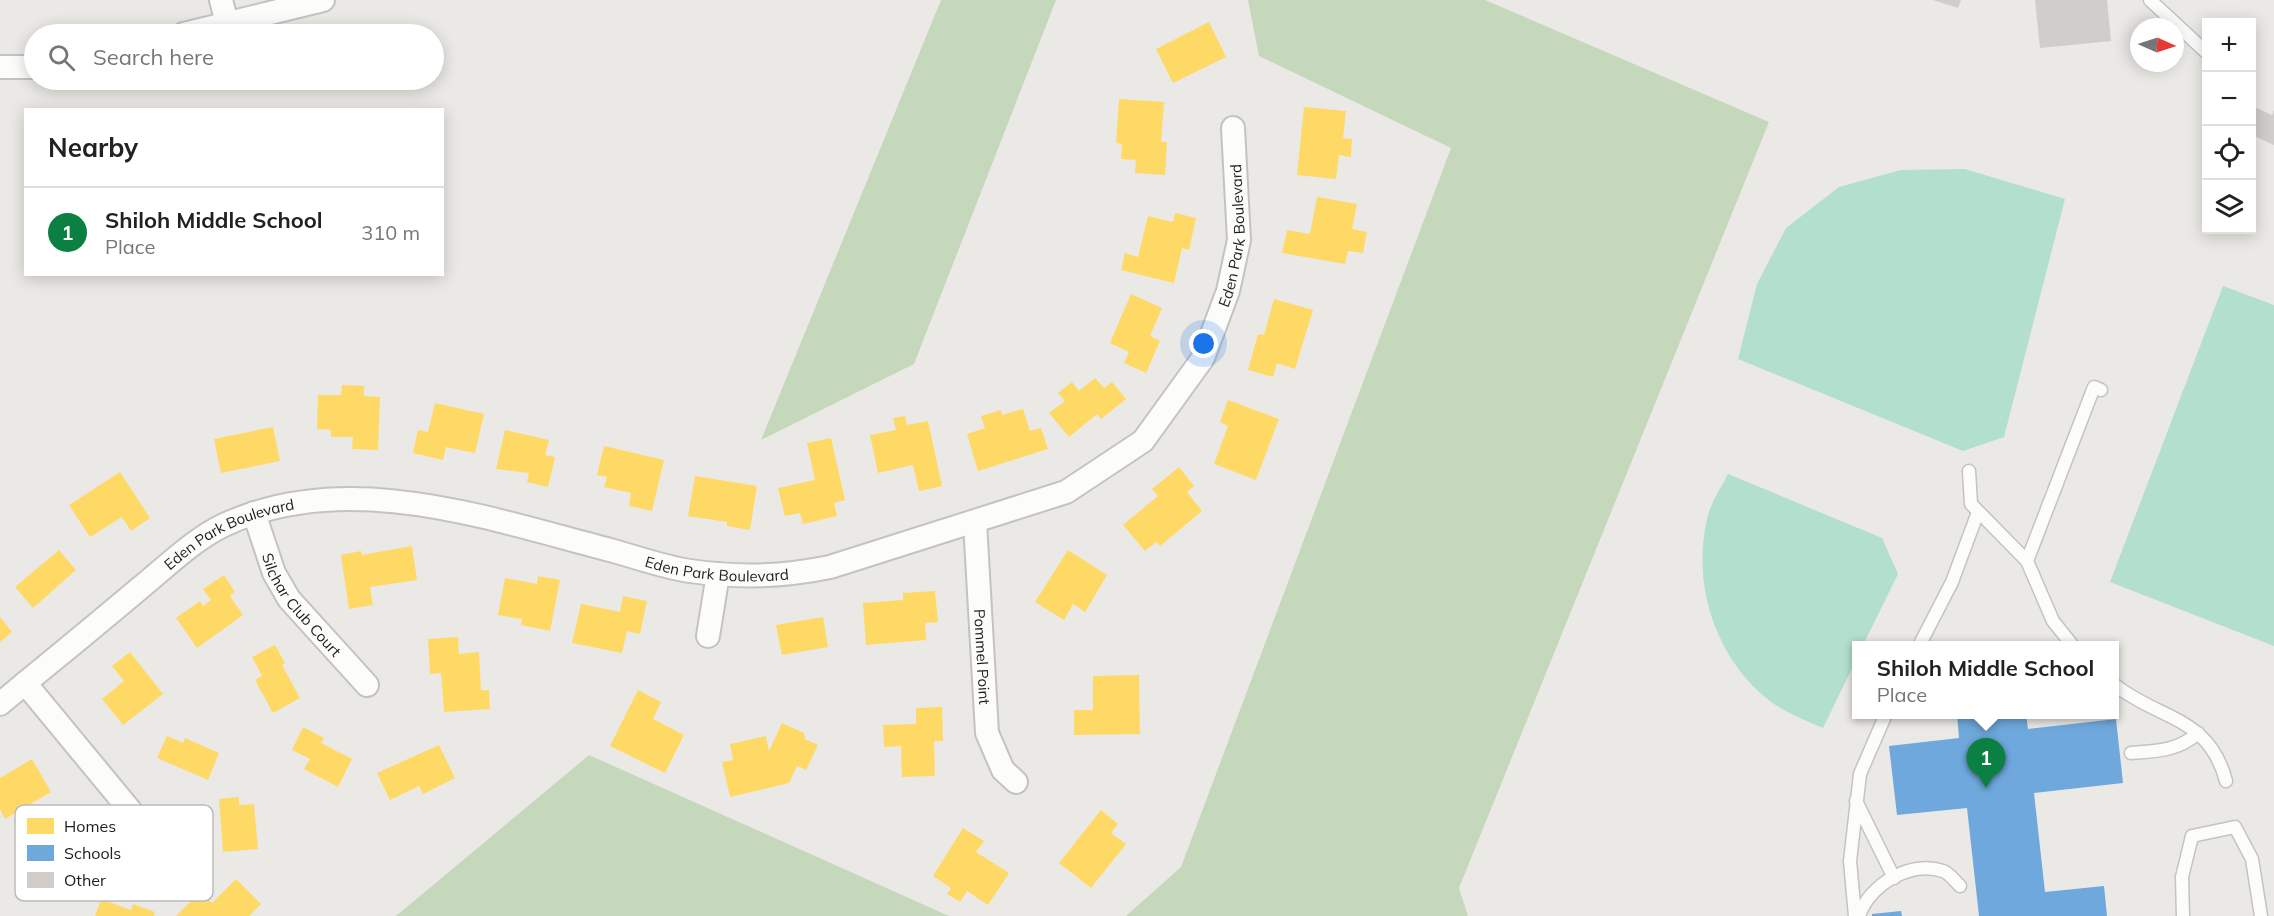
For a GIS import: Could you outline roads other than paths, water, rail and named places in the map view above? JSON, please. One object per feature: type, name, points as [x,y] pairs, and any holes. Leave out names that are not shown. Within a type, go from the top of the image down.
[{"type":"street","points":[[221,0],[227,23]]},
{"type":"street","points":[[223,24],[323,0]]},
{"type":"street","points":[[0,67],[24,69]]},
{"type":"street","name":"Eden Park Boulevard","points":[[0,704],[205,535],[254,513],[309,501],[355,498],[398,501],[526,528],[688,571],[790,576],[830,567],[1066,492],[1109,466],[1143,441],[1203,358],[1228,291],[1239,240],[1233,128]]},
{"type":"street","name":"Silchar Club Court","points":[[254,513],[274,573],[289,599],[368,685]]},
{"type":"street","name":"Pommel Point","points":[[975,522],[987,733],[1003,770],[1016,782]]},
{"type":"street","points":[[708,636],[718,574]]},
{"type":"street","points":[[25,683],[126,805]]},
{"type":"lane","points":[[2150,0],[2202,48]]},
{"type":"lane","points":[[2026,561],[2094,387],[2101,390]]},
{"type":"lane","points":[[1969,471],[1968,493],[1971,504],[2000,531],[2026,561],[2053,621],[2070,641]]},
{"type":"lane","points":[[1921,641],[1952,582],[1978,512]]},
{"type":"lane","points":[[2119,687],[2178,719],[2198,734],[2212,747],[2221,763],[2226,781]]},
{"type":"lane","points":[[1857,916],[1850,861],[1856,801],[1860,774],[1884,719]]},
{"type":"lane","points":[[2131,753],[2172,750],[2188,743],[2198,734]]},
{"type":"lane","points":[[1856,801],[1894,878]]},
{"type":"lane","points":[[2184,916],[2182,877],[2192,836],[2235,827],[2252,859],[2261,916]]},
{"type":"lane","points":[[1857,916],[1863,904],[1880,885],[1904,873],[1928,868],[1945,872],[1960,886]]},
{"type":"place","name":"Shiloh Middle School","points":[[1986,788]]}]
